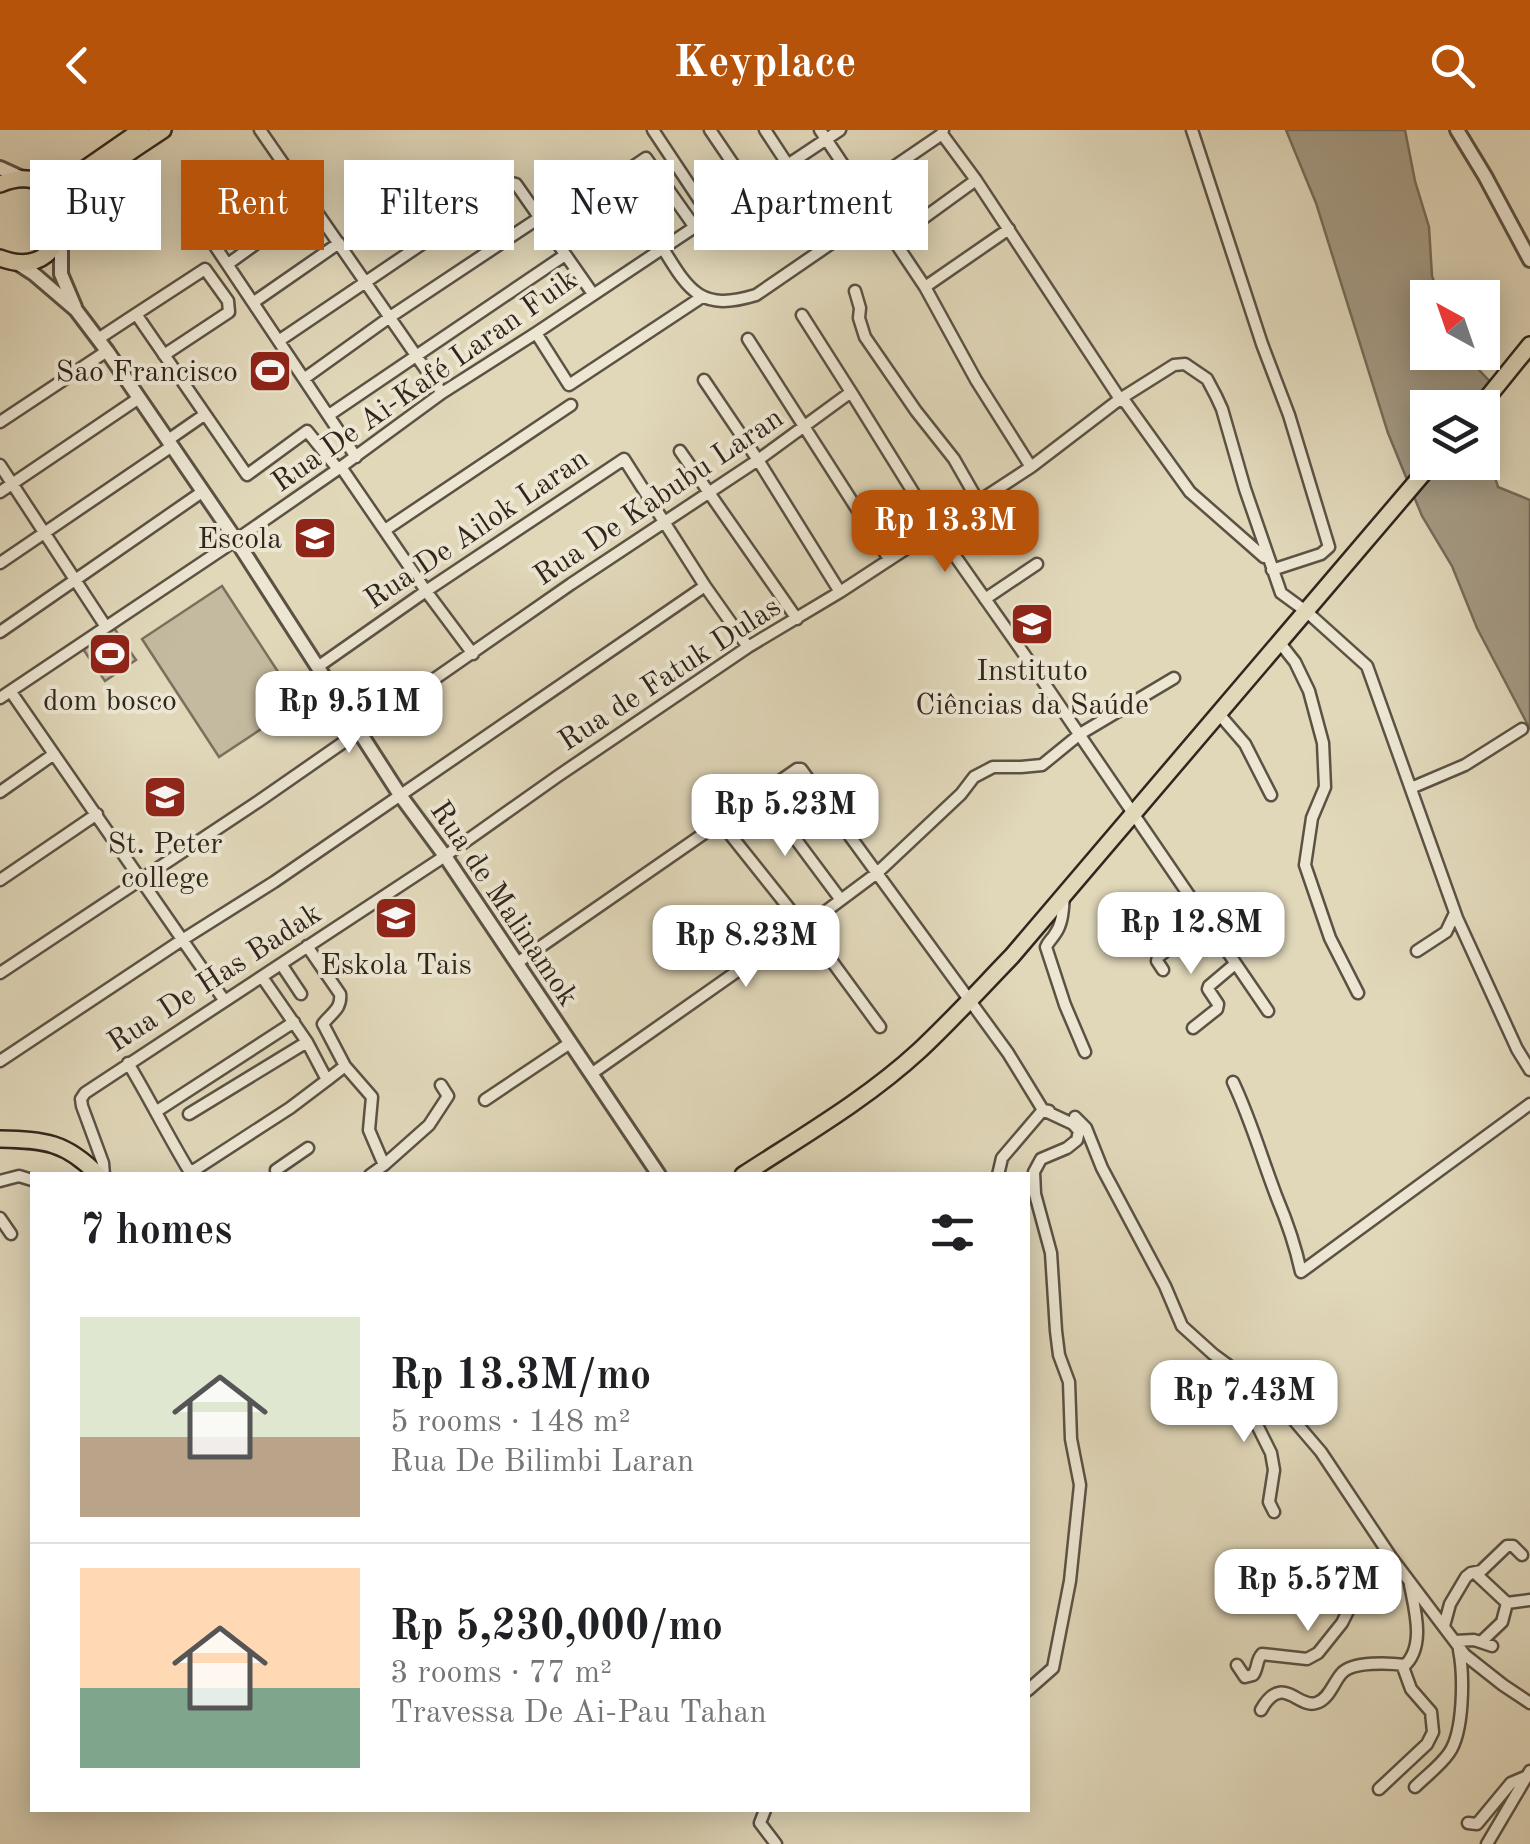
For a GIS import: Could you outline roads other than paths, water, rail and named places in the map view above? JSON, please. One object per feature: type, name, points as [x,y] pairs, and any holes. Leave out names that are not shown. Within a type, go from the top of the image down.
[{"type":"main road","points":[[98,160],[141,130]]},
{"type":"main road","points":[[118,160],[163,130]]},
{"type":"main road","points":[[0,184],[12,179],[30,180]]},
{"type":"main road","points":[[7,262],[28,262],[50,250]]},
{"type":"main road","points":[[1493,390],[1530,345]]},
{"type":"main road","points":[[748,1172],[850,1104],[918,1052],[1012,956],[1418,480]]},
{"type":"main road","points":[[0,1139],[41,1140],[72,1152],[97,1172]]},
{"type":"street","points":[[260,130],[281,160]]},
{"type":"street","points":[[653,130],[694,192]]},
{"type":"street","points":[[710,130],[730,160]]},
{"type":"street","points":[[765,130],[785,160]]},
{"type":"street","name":"Rua De Ai-Kafé Laran Fuik","points":[[794,160],[823,135],[840,130]]},
{"type":"street","points":[[903,160],[943,132],[1120,398],[1190,492],[1270,566],[1321,554],[1329,547],[1289,415],[1192,130]]},
{"type":"street","points":[[1457,130],[1530,260]]},
{"type":"street","points":[[823,135],[840,160]]},
{"type":"street","points":[[0,168],[30,180]]},
{"type":"street","points":[[928,215],[976,180]]},
{"type":"street","points":[[280,340],[512,183],[534,210]]},
{"type":"street","points":[[674,198],[694,226]]},
{"type":"street","points":[[324,220],[442,393]]},
{"type":"street","name":"Rua De Ai-Kafé Laran Fuik","points":[[674,239],[694,226]]},
{"type":"street","points":[[305,378],[390,317],[534,227]]},
{"type":"street","points":[[925,287],[1009,229]]},
{"type":"street","points":[[254,302],[339,242]]},
{"type":"street","points":[[61,250],[61,274],[76,310]]},
{"type":"street","points":[[219,250],[356,457]]},
{"type":"street","points":[[228,264],[247,250]]},
{"type":"street","points":[[562,250],[593,294]]},
{"type":"street","name":"Rua De Ai-Kafé Laran Fuik","points":[[0,698],[236,540],[442,393],[658,250]]},
{"type":"street","points":[[664,250],[694,292],[710,300],[728,301],[756,296],[822,250]]},
{"type":"street","points":[[898,250],[925,287],[976,380],[1031,467]]},
{"type":"street","points":[[329,415],[565,254]]},
{"type":"street","points":[[7,262],[34,274],[76,310]]},
{"type":"street","points":[[98,338],[205,269],[228,301],[229,312],[164,356]]},
{"type":"street","points":[[855,291],[866,337],[954,459],[978,501]]},
{"type":"street","points":[[536,334],[569,386],[702,297]]},
{"type":"street","name":"Rua de Malinamok","points":[[76,310],[236,540],[400,794],[656,1172]]},
{"type":"street","points":[[136,314],[247,476],[308,431],[340,468],[473,654]]},
{"type":"street","points":[[802,315],[936,528],[1268,1010]]},
{"type":"street","points":[[748,339],[889,559]]},
{"type":"street","points":[[0,422],[107,351]]},
{"type":"street","name":"Rua de Fatuk Dulas","points":[[445,856],[748,647],[1031,467],[1120,398],[1174,364],[1184,364],[1207,379],[1222,409],[1244,490],[1281,593],[1366,666],[1411,788]]},
{"type":"street","points":[[704,380],[840,592]]},
{"type":"street","name":"Rua De Kabubu Laran","points":[[0,973],[259,801],[571,584],[758,460],[851,392]]},
{"type":"street","points":[[0,492],[139,398]]},
{"type":"street","points":[[385,530],[571,404]]},
{"type":"street","points":[[0,563],[204,415]]},
{"type":"street","points":[[680,451],[797,619]]},
{"type":"street","name":"Rua De Ailok Laran","points":[[319,666],[624,459],[748,647]]},
{"type":"street","points":[[0,465],[106,627]]},
{"type":"street","points":[[0,632],[202,492]]},
{"type":"street","points":[[985,599],[1037,564]]},
{"type":"street","points":[[0,1062],[274,882],[706,586]]},
{"type":"street","points":[[1280,643],[1295,662],[1309,692],[1323,743],[1326,786],[1312,818],[1305,865],[1330,938],[1358,993]]},
{"type":"street","points":[[591,1074],[805,927],[876,873],[974,777],[993,767],[1042,764],[1080,734],[1174,678]]},
{"type":"street","points":[[11,692],[224,1000]]},
{"type":"street","points":[[1218,714],[1244,744],[1272,795]]},
{"type":"street","points":[[1522,729],[1465,764],[1411,788],[1455,913],[1517,1050],[1530,1070]]},
{"type":"street","points":[[0,792],[54,754]]},
{"type":"street","points":[[517,963],[801,769],[1008,1053],[1043,1110],[1074,1124],[1079,1131],[1077,1140],[1041,1159],[1034,1172],[1035,1194],[1052,1253],[1056,1331],[1059,1355],[1069,1382],[1072,1451],[1080,1485],[1070,1581],[1054,1668],[1030,1688]]},
{"type":"street","points":[[762,794],[841,900]]},
{"type":"street","points":[[0,880],[97,814]]},
{"type":"street","points":[[721,823],[880,1027]]},
{"type":"street","name":"Rua De Has Badak","points":[[103,1172],[81,1098],[85,1093],[445,856]]},
{"type":"street","points":[[1064,894],[1062,918],[1046,947],[1085,1052]]},
{"type":"street","points":[[1417,951],[1446,932],[1455,913]]},
{"type":"street","points":[[1163,970],[1158,957],[1205,920]]},
{"type":"street","points":[[307,946],[340,994],[338,1008],[322,1024],[345,1066],[372,1096],[369,1130],[384,1164]]},
{"type":"street","points":[[281,964],[301,994]]},
{"type":"street","points":[[1193,1028],[1217,1008],[1209,986],[1235,964]]},
{"type":"street","points":[[262,977],[328,1080]]},
{"type":"street","points":[[157,1111],[294,1022]]},
{"type":"street","points":[[189,1114],[307,1042]]},
{"type":"street","points":[[485,1100],[570,1043]]},
{"type":"street","points":[[128,1063],[188,1169],[193,1171],[290,1108],[345,1066]]},
{"type":"street","points":[[1233,1082],[1291,1230],[1301,1272],[1530,1104]]},
{"type":"street","points":[[374,1172],[429,1124],[448,1096],[441,1086]]},
{"type":"street","points":[[999,1172],[1002,1158],[1043,1110]]},
{"type":"street","points":[[1043,1110],[1076,1118],[1086,1128],[1182,1326],[1292,1418],[1312,1440],[1391,1557],[1465,1654],[1530,1703]]},
{"type":"street","points":[[276,1172],[308,1148]]},
{"type":"street","points":[[0,1181],[19,1176],[30,1179]]},
{"type":"street","points":[[0,1218],[11,1234]]},
{"type":"street","points":[[1226,1364],[1271,1453],[1274,1470],[1269,1502],[1274,1512]]},
{"type":"street","points":[[1444,1626],[1456,1592],[1466,1578],[1482,1570],[1507,1546],[1513,1546],[1522,1555]]},
{"type":"street","points":[[1237,1666],[1245,1677],[1253,1676],[1262,1654],[1307,1660],[1318,1653],[1342,1623],[1363,1581],[1391,1557]]},
{"type":"street","points":[[1476,1573],[1506,1603]]},
{"type":"street","points":[[1403,1667],[1412,1659],[1418,1629],[1409,1579]]},
{"type":"street","points":[[1506,1603],[1530,1600]]},
{"type":"street","points":[[1456,1643],[1468,1640],[1487,1644],[1502,1622],[1506,1603]]},
{"type":"street","points":[[1414,1787],[1454,1745],[1463,1680],[1456,1643]]},
{"type":"street","points":[[1261,1710],[1280,1692],[1316,1703],[1348,1668],[1382,1662],[1404,1665],[1411,1688],[1431,1712],[1434,1732],[1427,1744],[1379,1789]]},
{"type":"street","points":[[1468,1822],[1477,1824],[1511,1783],[1528,1774]]},
{"type":"street","points":[[1486,1844],[1528,1774]]},
{"type":"street","points":[[765,1812],[760,1823],[776,1844]]},
{"type":"place","name":"Sao Francisco","points":[[270,371]]},
{"type":"place","name":"Escola","points":[[315,538]]},
{"type":"place","name":"Instituto Ciências da Saúde","points":[[1032,624]]},
{"type":"place","name":"dom bosco","points":[[110,654]]},
{"type":"place","name":"St. Peter college","points":[[165,797]]},
{"type":"place","name":"Eskola Tais","points":[[396,918]]}]
